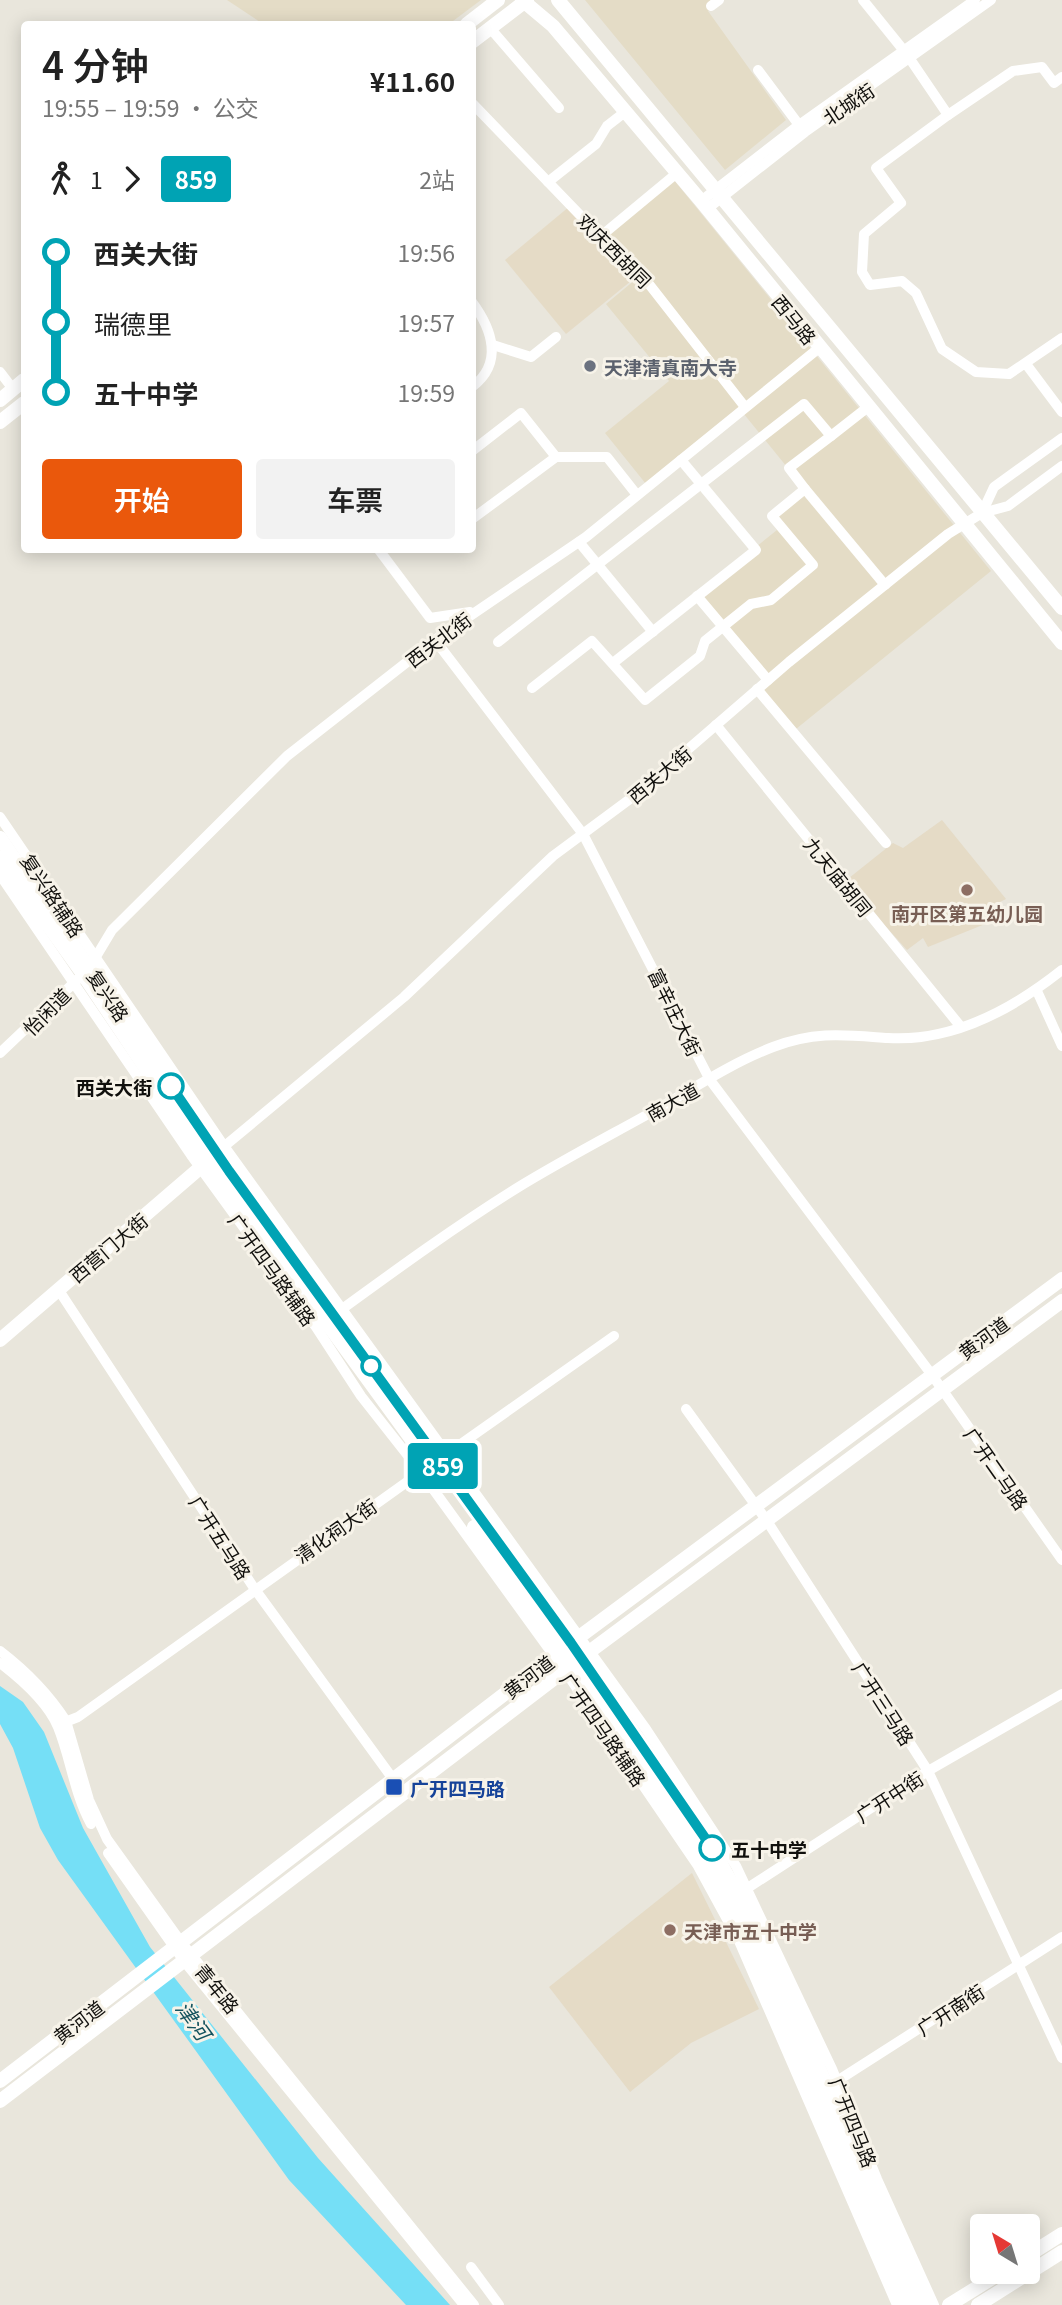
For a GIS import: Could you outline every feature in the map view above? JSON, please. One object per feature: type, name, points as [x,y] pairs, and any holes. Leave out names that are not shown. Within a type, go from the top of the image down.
[{"type":"main road","points":[[471,21],[498,0]]},
{"type":"main road","name":"西马路","points":[[558,0],[1062,608]]},
{"type":"main road","points":[[476,39],[525,1]]},
{"type":"main road","name":"西马路","points":[[525,1],[553,26],[704,205],[1062,643]]},
{"type":"main road","points":[[0,400],[19,385]]},
{"type":"main road","points":[[0,422],[21,405]]},
{"type":"main road","name":"复兴路","points":[[0,838],[85,970],[213,1157]]},
{"type":"main road","name":"复兴路","points":[[0,858],[85,970]]},
{"type":"main road","name":"西营门大街","points":[[0,1339],[213,1157]]},
{"type":"main road","name":"广开四马路","points":[[213,1157],[577,1661],[763,1940],[922,2305]]},
{"type":"main road","name":"黄河道","points":[[0,2081],[566,1646],[1062,1279]]},
{"type":"main road","name":"黄河道","points":[[0,2101],[577,1661],[1062,1301]]},
{"type":"main road","name":"广开四马路","points":[[734,1896],[743,1925],[908,2305]]},
{"type":"main road","points":[[1040,2248],[1062,2234]]},
{"type":"main road","points":[[978,2305],[1062,2252]]},
{"type":"main road","points":[[950,2305],[983,2284]]},
{"type":"street","points":[[863,0],[907,55],[948,116]]},
{"type":"street","name":"北城街","points":[[704,205],[806,132],[975,0]]},
{"type":"street","name":"北城街","points":[[720,193],[799,125],[991,0]]},
{"type":"street","points":[[490,28],[559,108]]},
{"type":"street","points":[[1062,77],[1054,83],[1042,67],[1013,71],[876,168],[901,203],[864,234],[862,272],[870,285],[902,281],[916,293],[942,349],[976,372],[1009,374],[1062,338]]},
{"type":"street","points":[[758,70],[799,125]]},
{"type":"street","name":"欢庆西胡同","points":[[476,107],[601,236],[638,270],[745,407]]},
{"type":"street","points":[[548,182],[596,144],[607,126],[625,112]]},
{"type":"street","points":[[601,236],[677,173]]},
{"type":"street","points":[[476,308],[488,324],[494,352],[480,382],[476,384]]},
{"type":"street","points":[[492,345],[531,357],[556,337]]},
{"type":"street","name":"西关北街","points":[[85,970],[112,930],[287,756],[435,640],[579,542],[819,348]]},
{"type":"street","points":[[1026,364],[1062,412]]},
{"type":"street","points":[[0,372],[19,385]]},
{"type":"street","points":[[498,642],[804,404],[831,436]]},
{"type":"street","points":[[868,407],[789,468],[885,585]]},
{"type":"street","points":[[476,448],[521,413],[556,457]]},
{"type":"street","points":[[982,513],[994,487],[1062,438]]},
{"type":"street","points":[[476,516],[556,457],[607,457],[637,495]]},
{"type":"street","points":[[613,663],[756,550],[681,460]]},
{"type":"street","name":"西关大街","points":[[213,1157],[404,997],[553,856],[634,796],[768,680],[963,525],[982,513],[1008,506],[1062,466]]},
{"type":"street","points":[[532,688],[592,640],[645,700],[700,656],[705,641],[722,627],[751,604],[771,600],[813,565],[772,516],[806,489]]},
{"type":"street","points":[[579,542],[653,632]]},
{"type":"street","points":[[381,553],[430,618],[475,611]]},
{"type":"street","points":[[697,596],[768,680]]},
{"type":"street","name":"富辛庄大街","points":[[435,640],[583,834],[710,1080],[932,1375]]},
{"type":"street","points":[[757,689],[886,843]]},
{"type":"street","name":"九天庙胡同","points":[[716,725],[961,1027]]},
{"type":"street","name":"复兴路辅路","points":[[0,817],[85,970],[213,1157]]},
{"type":"street","name":"复兴路辅路","points":[[0,875],[85,970],[213,1157]]},
{"type":"street","name":"怡闲道","points":[[0,1054],[85,970]]},
{"type":"street","name":"南大道","points":[[329,1318],[520,1186],[763,1051],[801,1038],[849,1033],[889,1038],[916,1037],[961,1027],[988,1018],[1037,991],[1062,970]]},
{"type":"street","points":[[1037,991],[1062,1046]]},
{"type":"street","name":"广开四马路辅路","points":[[213,1157],[329,1318],[361,1396],[434,1463],[577,1661],[684,1844],[734,1896],[739,1941],[897,2305]]},
{"type":"street","name":"广开五马路","points":[[58,1289],[254,1588],[393,1779]]},
{"type":"street","name":"清化祠大街","points":[[61,1723],[78,1717],[254,1588],[614,1336]]},
{"type":"street","name":"广开二马路","points":[[932,1375],[1062,1560]]},
{"type":"street","name":"广开三马路","points":[[686,1409],[757,1506],[928,1771],[1062,2058]]},
{"type":"street","name":"青年路","points":[[0,1651],[38,1685],[61,1723],[102,1830],[183,1961],[464,2305]]},
{"type":"street","name":"青年路","points":[[0,1663],[32,1690],[61,1723]]},
{"type":"street","name":"广开中街","points":[[734,1896],[928,1771],[1062,1694]]},
{"type":"street","name":"广开四马路","points":[[734,1896],[837,2081],[877,2179],[934,2305]]},
{"type":"street","name":"广开南街","points":[[837,2081],[1062,1937]]},
{"type":"street","name":"青年路","points":[[183,1961],[474,2305]]},
{"type":"street","points":[[471,2267],[499,2305]]},
{"type":"shaded area","points":[[227,0],[481,0],[453,21],[258,21]]},
{"type":"shaded area","points":[[585,0],[723,0],[708,11],[786,120],[725,170]]},
{"type":"shaded area","points":[[674,180],[991,571],[796,729],[764,690],[760,667],[700,592],[777,530],[768,518],[804,488],[739,408],[646,484],[605,433],[669,381],[606,304],[636,279],[603,238]]},
{"type":"shaded area","points":[[570,206],[631,281],[566,334],[505,260]]},
{"type":"shaded area","points":[[942,820],[1006,899],[996,904],[1005,916],[928,947],[923,938],[907,950],[853,890],[856,887],[849,878],[893,843],[903,848]]},
{"type":"shaded area","name":"天津市五十中学","points":[[692,1873],[759,2009],[691,2043],[630,2092],[549,1987]]},
{"type":"water","name":"津河","points":[[0,1686],[23,1702],[44,1732],[83,1828],[150,1947],[318,2158],[450,2305],[406,2305],[289,2180],[58,1860],[40,1828],[13,1748],[0,1724]]},
{"type":"bus line","name":"859","points":[[171,1086],[216,1154],[571,1643],[712,1848]]},
{"type":"place","name":"天津清真南大寺","points":[[590,366]]},
{"type":"place","name":"南开区第五幼儿园","points":[[967,890]]},
{"type":"place","name":"西关大街","points":[[171,1086]]},
{"type":"place","name":"广开四马路","points":[[394,1787]]},
{"type":"place","name":"五十中学","points":[[712,1848]]},
{"type":"place","name":"天津市五十中学","points":[[670,1930]]}]
